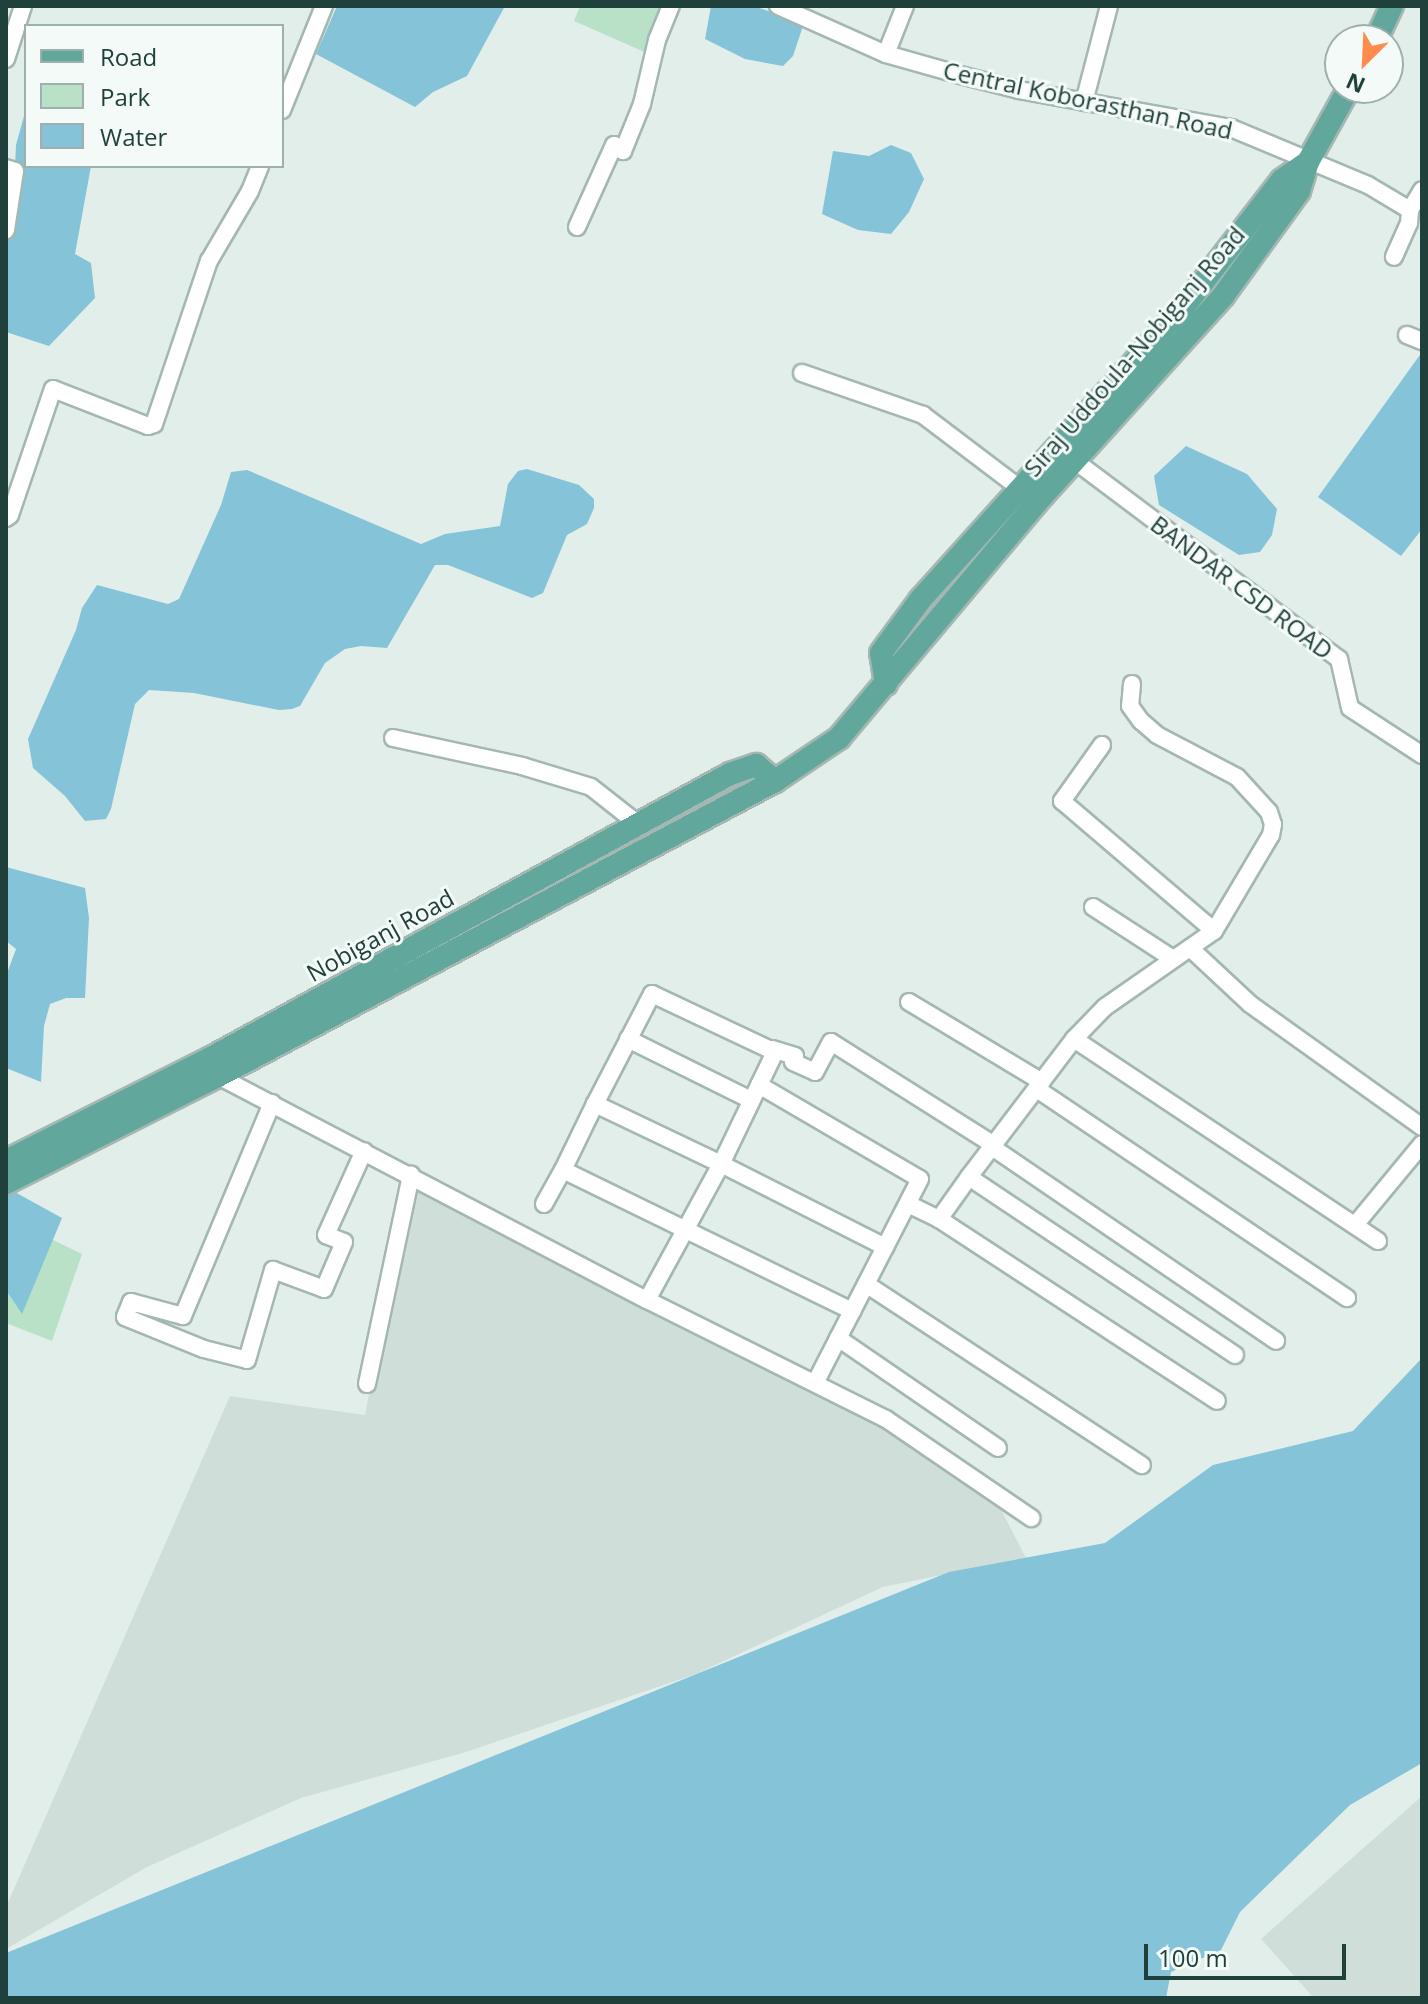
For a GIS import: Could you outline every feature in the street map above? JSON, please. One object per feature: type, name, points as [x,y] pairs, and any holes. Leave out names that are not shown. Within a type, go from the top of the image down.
[{"type":"main road","name":"Siraj Uddoula-Nobiganj Road","points":[[985,565],[1223,296],[1292,202],[1308,162],[1340,104]]},
{"type":"main road","name":"Siraj Uddoula-Nobiganj Road","points":[[967,550],[1183,308],[1282,180],[1308,162]]},
{"type":"main road","points":[[886,684],[881,665],[888,640],[967,550],[985,565]]},
{"type":"main road","name":"Nobiganj Road","points":[[6,1161],[213,1068],[775,781],[839,738],[985,565]]},
{"type":"main road","name":"Nobiganj Road","points":[[6,1183],[638,824],[745,768],[756,765],[775,781]]},
{"type":"street","points":[[6,59],[23,6]]},
{"type":"street","points":[[284,105],[324,6]]},
{"type":"street","points":[[577,227],[614,145],[623,151],[642,104],[657,40],[671,6]]},
{"type":"street","name":"Central Koborasthan Road","points":[[778,6],[886,54],[1019,90],[1231,128],[1368,185],[1410,210]]},
{"type":"street","points":[[886,54],[905,6]]},
{"type":"street","points":[[1084,102],[1109,6]]},
{"type":"street","points":[[6,168],[15,171],[6,230]]},
{"type":"street","points":[[6,518],[10,515],[53,389],[148,426],[154,424],[209,261],[250,191],[259,168]]},
{"type":"street","points":[[1394,257],[1409,223],[1410,210],[1422,190]]},
{"type":"street","points":[[802,373],[923,415],[1021,489]]},
{"type":"street","name":"BANDAR CSD ROAD","points":[[1075,461],[1339,659],[1350,708],[1422,755]]},
{"type":"street","points":[[939,1219],[1074,1039],[1105,1007],[1214,931],[1266,845],[1273,824],[1255,794],[1237,777],[1157,735],[1141,721],[1130,706],[1132,684]]},
{"type":"street","points":[[393,738],[522,766],[591,787],[638,824]]},
{"type":"street","points":[[1102,745],[1062,801],[1214,931]]},
{"type":"street","points":[[1093,907],[1173,959]]},
{"type":"street","points":[[1190,948],[1250,1004],[1422,1127]]},
{"type":"street","points":[[544,1204],[654,994],[772,1049],[795,1056],[793,1062],[815,1072],[831,1042],[993,1146],[1276,1341]]},
{"type":"street","points":[[909,1002],[1039,1086],[1347,1298]]},
{"type":"street","points":[[628,1039],[755,1092],[920,1179],[815,1383]]},
{"type":"street","points":[[1074,1039],[1378,1241]]},
{"type":"street","points":[[647,1300],[721,1164],[775,1052],[772,1049]]},
{"type":"street","points":[[213,1068],[272,1103],[647,1300],[886,1419],[1031,1518]]},
{"type":"street","points":[[272,1103],[183,1316],[131,1302],[125,1317],[204,1349],[247,1360],[273,1270],[324,1289],[344,1242],[326,1235],[364,1151]]},
{"type":"street","points":[[595,1104],[885,1247]]},
{"type":"street","points":[[1355,1225],[1422,1144]]},
{"type":"street","points":[[563,1170],[852,1311]]},
{"type":"street","points":[[367,1384],[411,1175]]},
{"type":"street","points":[[969,1177],[1235,1355]]},
{"type":"street","points":[[908,1204],[939,1219],[1217,1401]]},
{"type":"street","points":[[866,1284],[1142,1465]]},
{"type":"street","points":[[838,1338],[998,1448]]},
{"type":"shaded area","points":[[410,1177],[878,1420],[991,1490],[1026,1558],[883,1587],[696,1674],[466,1752],[301,1798],[147,1867],[6,1949],[6,1907],[230,1396],[365,1415]]},
{"type":"shaded area","points":[[1422,1796],[1422,1998],[1314,1998],[1261,1939]]},
{"type":"green space","points":[[580,6],[668,6],[649,54],[574,21]]},
{"type":"green space","points":[[18,1223],[82,1254],[52,1341],[6,1323],[6,1267]]},
{"type":"water","points":[[337,6],[505,6],[467,76],[433,92],[415,107],[316,54]]},
{"type":"water","points":[[711,6],[753,6],[799,21],[802,29],[793,56],[783,66],[745,59],[705,39]]},
{"type":"water","points":[[24,116],[24,168],[91,168],[75,254],[91,263],[95,298],[49,346],[6,332],[6,229],[13,209],[16,145]]},
{"type":"water","points":[[891,145],[911,153],[924,179],[909,212],[891,234],[858,230],[822,214],[833,151],[869,156]]},
{"type":"water","points":[[1422,352],[1422,529],[1401,556],[1318,497]]},
{"type":"water","points":[[1186,446],[1247,474],[1277,509],[1272,535],[1260,552],[1239,555],[1159,505],[1154,476]]},
{"type":"water","points":[[527,469],[579,485],[594,499],[594,508],[587,524],[567,535],[543,593],[532,598],[448,565],[435,565],[387,648],[361,646],[345,649],[325,663],[300,706],[279,710],[194,693],[149,690],[135,704],[111,809],[106,819],[85,821],[65,796],[33,768],[28,739],[76,630],[82,608],[97,585],[168,604],[179,599],[221,505],[231,472],[247,470],[421,544],[445,534],[500,526],[508,484],[518,471]]},
{"type":"water","points":[[6,867],[85,888],[89,918],[85,998],[66,998],[50,1004],[44,1026],[41,1082],[6,1068],[6,976],[16,949],[6,941]]},
{"type":"water","points":[[13,1191],[62,1218],[22,1314],[6,1290],[6,1197]]},
{"type":"water","points":[[1422,1358],[1422,1763],[1350,1805],[1240,1912],[1221,1950],[1171,1972],[1166,1998],[6,1998],[6,1953],[949,1572],[1105,1543],[1213,1465],[1353,1431]]}]
